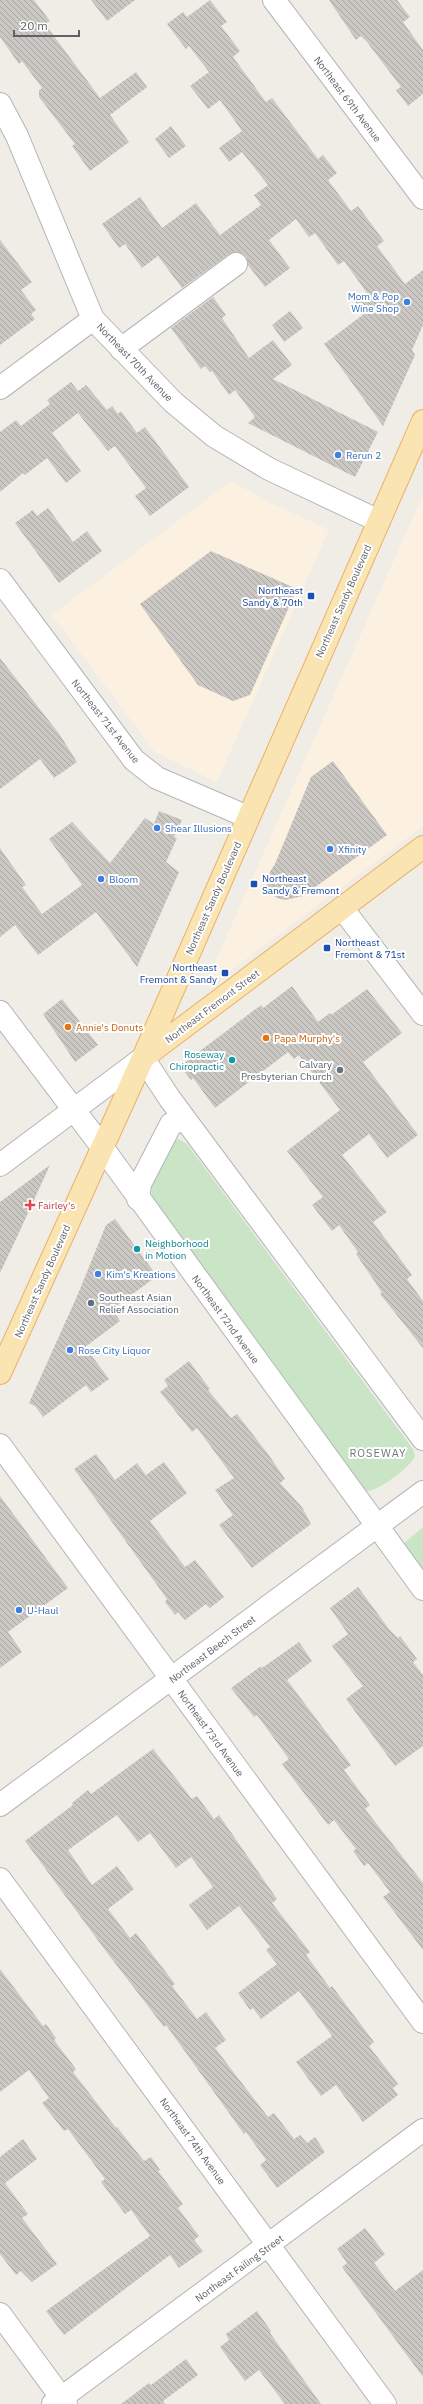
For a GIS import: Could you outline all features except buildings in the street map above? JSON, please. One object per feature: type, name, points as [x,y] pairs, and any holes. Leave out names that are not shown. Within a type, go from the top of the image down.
[{"type":"main road","name":"Northeast Sandy Boulevard","points":[[0,1373],[143,1058],[423,421]]},
{"type":"main road","name":"Northeast Fremont Street","points":[[143,1058],[423,847]]},
{"type":"street","name":"Northeast 69th Avenue","points":[[274,0],[423,198]]},
{"type":"street","name":"Northeast 70th Avenue","points":[[0,104],[17,136],[93,319],[174,402],[227,444],[269,469],[379,521]]},
{"type":"street","points":[[121,349],[236,264]]},
{"type":"street","points":[[0,388],[93,319]]},
{"type":"street","name":"Northeast 71st Avenue","points":[[0,580],[134,760],[157,778],[248,817]]},
{"type":"street","points":[[342,908],[423,1014]]},
{"type":"street","name":"Northeast 72nd Avenue","points":[[0,1012],[72,1111],[102,1147],[138,1199],[423,1588]]},
{"type":"street","points":[[143,1058],[184,1118],[423,1439]]},
{"type":"street","name":"Northeast Fremont Street","points":[[0,1165],[143,1058]]},
{"type":"street","points":[[138,1199],[140,1184],[171,1124],[184,1118]]},
{"type":"street","name":"Northeast 73rd Avenue","points":[[0,1445],[423,2022]]},
{"type":"street","name":"Northeast Beech Street","points":[[0,1805],[423,1492]]},
{"type":"street","name":"Northeast 74th Avenue","points":[[0,1879],[384,2404]]},
{"type":"street","name":"Northeast Failing Street","points":[[60,2402],[423,2130]]},
{"type":"street","points":[[0,2314],[60,2402]]},
{"type":"shaded area","points":[[231,481],[267,501],[329,530],[217,782],[155,752],[52,615]]},
{"type":"shaded area","points":[[423,495],[423,826],[207,988],[205,985]]},
{"type":"green space","points":[[179,1139],[187,1144],[413,1449],[415,1456],[408,1466],[386,1483],[367,1491],[361,1486],[152,1198],[151,1184],[172,1142]]},
{"type":"green space","points":[[423,1527],[423,1579],[403,1544]]},
{"type":"place","name":"Mom & Pop Wine Shop","points":[[407,302]]},
{"type":"place","name":"Rerun 2","points":[[338,455]]},
{"type":"place","name":"Northeast Sandy & 70th","points":[[311,596]]},
{"type":"place","name":"Shear Illusions","points":[[157,828]]},
{"type":"place","name":"Xfinity","points":[[330,849]]},
{"type":"place","name":"Bloom","points":[[101,879]]},
{"type":"place","name":"Northeast Sandy & Fremont","points":[[254,884]]},
{"type":"place","name":"Northeast Fremont & 71st","points":[[327,948]]},
{"type":"place","name":"Northeast Fremont & Sandy","points":[[225,973]]},
{"type":"place","name":"Annie's Donuts","points":[[68,1027]]},
{"type":"place","name":"Papa Murphy's","points":[[266,1038]]},
{"type":"place","name":"Roseway Chiropractic","points":[[232,1060]]},
{"type":"place","name":"Calvary Presbyterian Church","points":[[340,1070]]},
{"type":"place","name":"Fairley's","points":[[30,1205]]},
{"type":"place","name":"Neighborhood in Motion","points":[[137,1249]]},
{"type":"place","name":"Kim's Kreations","points":[[98,1274]]},
{"type":"place","name":"Southeast Asian Relief Association","points":[[91,1303]]},
{"type":"place","name":"Rose City Liquor","points":[[70,1350]]},
{"type":"place","name":"U-Haul","points":[[19,1610]]},
{"type":"district","name":"ROSEWAY","points":[[378,1453]]}]
